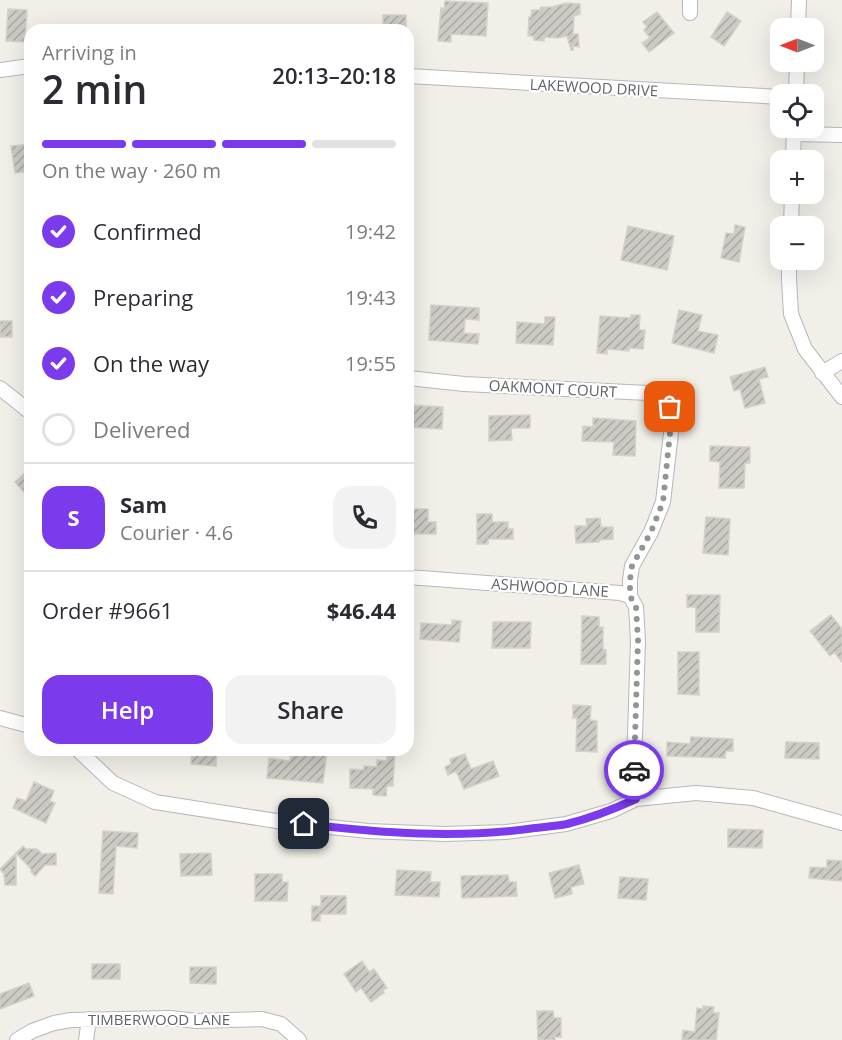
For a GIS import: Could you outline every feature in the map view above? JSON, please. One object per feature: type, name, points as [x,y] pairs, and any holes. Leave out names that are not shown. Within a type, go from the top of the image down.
[{"type":"street","points":[[798,18],[799,0]]},
{"type":"street","points":[[0,70],[24,67]]},
{"type":"street","name":"LAKEWOOD DRIVE","points":[[414,76],[770,96]]},
{"type":"street","points":[[824,134],[842,135]]},
{"type":"street","points":[[789,270],[791,314],[805,349],[842,397]]},
{"type":"street","points":[[822,373],[842,361]]},
{"type":"street","name":"OAKMONT COURT","points":[[414,379],[464,384],[669,394],[670,433],[663,502],[651,532],[632,566],[630,596]]},
{"type":"street","points":[[0,388],[24,407]]},
{"type":"street","name":"ASHWOOD LANE","points":[[414,577],[620,592],[630,596],[636,607],[638,640],[634,767],[636,799]]},
{"type":"street","points":[[0,718],[24,724]]},
{"type":"street","points":[[84,756],[113,783],[155,802],[283,822],[360,830],[446,834],[506,832],[566,824],[611,811],[636,799],[696,793],[753,798],[842,823]]},
{"type":"street","name":"TIMBERWOOD LANE","points":[[17,1040],[32,1031],[71,1020],[171,1018],[196,1021],[262,1019],[281,1024],[299,1040]]},
{"type":"street","points":[[86,1040],[89,1019]]},
{"type":"building","points":[[445,1],[488,3],[486,36],[451,34],[451,42],[438,41],[441,8],[444,9]]},
{"type":"building","points":[[567,3],[580,4],[580,14],[574,16],[573,34],[578,34],[579,47],[573,46],[571,50],[567,36],[544,37],[544,41],[534,40],[533,36],[528,36],[529,17],[531,17],[532,10]]},
{"type":"building","points":[[8,9],[27,10],[24,42],[6,41]]},
{"type":"building","points":[[657,12],[674,33],[649,52],[642,43],[650,38],[644,30],[647,27],[643,22]]},
{"type":"building","points":[[727,12],[741,21],[724,46],[711,37]]},
{"type":"building","points":[[383,15],[406,15],[406,24],[383,24]]},
{"type":"building","points":[[24,145],[24,172],[15,173],[11,146]]},
{"type":"building","points":[[735,225],[745,227],[739,262],[721,258],[726,233],[734,234]]},
{"type":"building","points":[[628,226],[674,236],[667,270],[621,260]]},
{"type":"building","points":[[431,305],[479,308],[479,320],[465,319],[464,333],[479,334],[478,344],[429,340]]},
{"type":"building","points":[[679,310],[702,315],[698,331],[718,335],[714,353],[672,343]]},
{"type":"building","points":[[631,315],[640,315],[639,330],[645,330],[643,349],[629,348],[629,351],[607,349],[607,354],[597,353],[600,316],[631,318]]},
{"type":"building","points":[[545,317],[555,317],[553,345],[516,343],[517,322],[545,324]]},
{"type":"building","points":[[0,321],[12,321],[12,337],[0,337]]},
{"type":"building","points":[[765,367],[768,377],[759,379],[765,403],[745,408],[740,389],[734,391],[730,377]]},
{"type":"building","points":[[414,405],[443,407],[442,429],[414,427]]},
{"type":"building","points":[[530,415],[530,428],[511,428],[512,440],[489,441],[489,416]]},
{"type":"building","points":[[593,418],[636,421],[635,456],[613,455],[614,442],[582,441],[583,426],[593,427]]},
{"type":"building","points":[[710,446],[750,447],[750,463],[745,463],[744,488],[719,488],[720,462],[710,461]]},
{"type":"building","points":[[24,474],[24,492],[15,482]]},
{"type":"building","points":[[414,509],[428,509],[428,522],[436,522],[436,534],[414,534]]},
{"type":"building","points":[[477,514],[492,514],[492,522],[508,522],[508,529],[513,529],[513,539],[488,539],[488,544],[477,544]]},
{"type":"building","points":[[706,517],[730,519],[728,555],[703,553]]},
{"type":"building","points":[[600,518],[601,527],[613,527],[613,539],[576,543],[575,526],[587,526],[586,519]]},
{"type":"building","points":[[687,595],[720,595],[719,632],[696,632],[696,607],[687,607]]},
{"type":"building","points":[[831,615],[842,629],[842,662],[834,652],[830,656],[810,631]]},
{"type":"building","points":[[582,616],[599,617],[599,627],[603,627],[603,650],[606,650],[606,664],[581,664]]},
{"type":"building","points":[[452,620],[461,621],[459,642],[420,639],[421,623],[452,625]]},
{"type":"building","points":[[493,622],[531,622],[530,648],[492,648]]},
{"type":"building","points":[[678,652],[699,652],[699,695],[678,694]]},
{"type":"building","points":[[573,705],[591,706],[590,720],[597,721],[597,752],[576,751],[577,718],[573,718]]},
{"type":"building","points":[[691,737],[733,739],[733,751],[726,751],[725,758],[667,756],[667,742],[690,744]]},
{"type":"building","points":[[786,742],[819,743],[819,759],[785,758]]},
{"type":"building","points":[[465,754],[471,769],[493,761],[499,776],[464,789],[456,771],[448,775],[445,767],[451,764],[450,759]]},
{"type":"building","points":[[192,756],[217,756],[216,766],[191,764]]},
{"type":"building","points":[[290,756],[326,756],[323,783],[267,778],[269,758],[290,761]]},
{"type":"building","points":[[387,756],[395,756],[393,786],[387,786],[386,796],[373,795],[373,789],[350,788],[350,769],[364,770],[364,766],[377,767],[377,760],[387,761]]},
{"type":"building","points":[[34,782],[54,791],[50,801],[55,803],[46,823],[13,808],[17,798],[26,801]]},
{"type":"building","points":[[728,829],[763,830],[762,848],[728,847]]},
{"type":"building","points":[[103,831],[138,833],[137,848],[116,846],[113,894],[99,893]]},
{"type":"building","points":[[23,846],[26,849],[37,849],[42,854],[56,853],[56,865],[45,865],[35,876],[16,853]]},
{"type":"building","points":[[16,853],[16,885],[5,885],[4,874],[0,869]]},
{"type":"building","points":[[211,853],[212,875],[181,876],[180,854]]},
{"type":"building","points":[[827,860],[842,861],[842,881],[809,878],[810,867],[827,868]]},
{"type":"building","points":[[579,865],[584,884],[571,887],[572,894],[555,898],[549,873]]},
{"type":"building","points":[[397,870],[431,872],[430,882],[440,882],[439,897],[395,895]]},
{"type":"building","points":[[255,874],[282,874],[282,882],[288,882],[287,901],[255,901]]},
{"type":"building","points":[[508,875],[509,882],[516,882],[517,896],[462,898],[461,876]]},
{"type":"building","points":[[620,877],[648,879],[646,900],[618,898]]},
{"type":"building","points":[[321,896],[346,896],[346,914],[320,914],[320,921],[312,921],[312,906],[321,906]]},
{"type":"building","points":[[362,961],[369,972],[374,969],[387,988],[371,1002],[361,988],[356,992],[344,974]]},
{"type":"building","points":[[92,964],[120,964],[120,979],[92,979]]},
{"type":"building","points":[[190,967],[216,967],[216,984],[190,983]]},
{"type":"building","points":[[29,983],[34,996],[0,1009],[0,994]]},
{"type":"building","points":[[703,1006],[714,1007],[713,1013],[719,1013],[716,1040],[682,1040],[683,1030],[695,1032],[697,1008],[703,1009]]},
{"type":"building","points":[[537,1011],[553,1011],[554,1018],[561,1018],[561,1037],[555,1037],[555,1040],[538,1040]]},
{"type":"way so far","points":[[634,770],[638,640],[636,607],[630,596],[630,580],[632,566],[651,532],[663,502],[670,433],[670,407]]},
{"type":"route","points":[[304,824],[368,831],[446,834],[506,832],[566,824],[611,811],[636,799],[634,770]]}]
